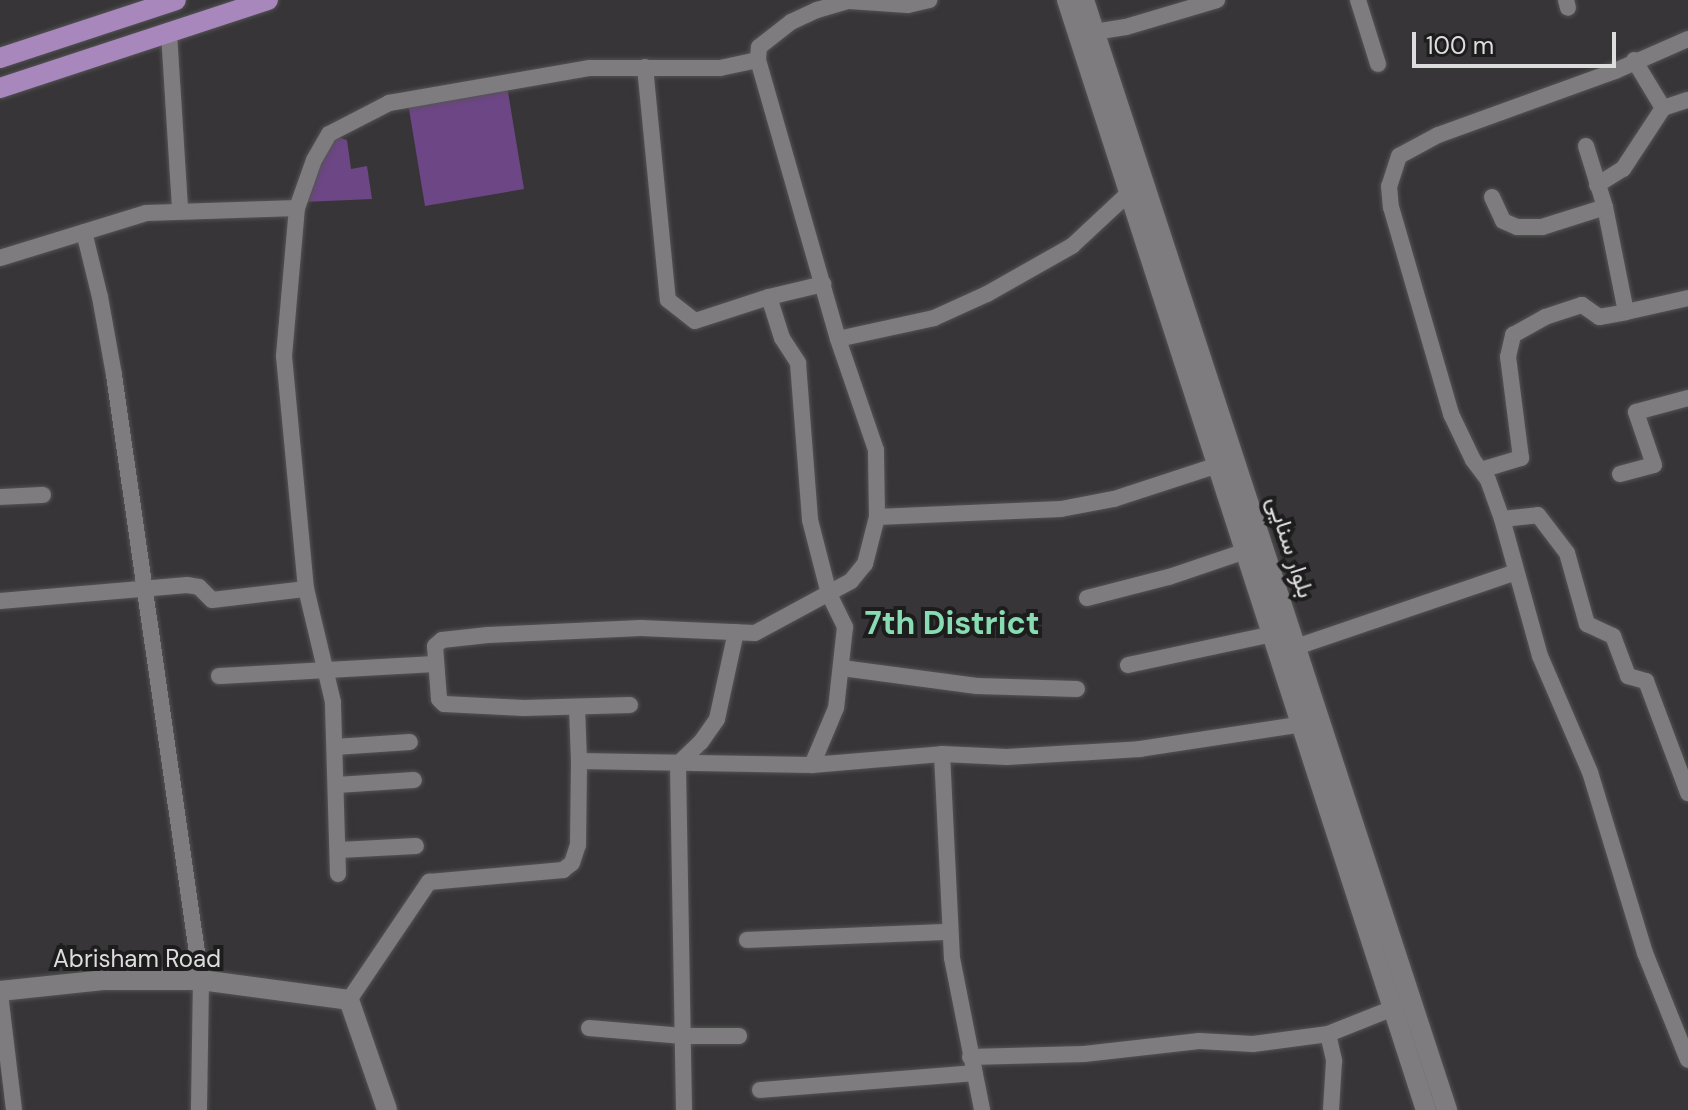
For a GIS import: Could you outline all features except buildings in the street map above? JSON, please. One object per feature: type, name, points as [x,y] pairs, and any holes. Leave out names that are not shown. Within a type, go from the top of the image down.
[{"type":"main road","points":[[0,58],[176,0]]},
{"type":"main road","name":"بلوار سنایی","points":[[1067,0],[1303,724],[1402,1005],[1447,1110]]},
{"type":"main road","name":"بلوار سنایی","points":[[1084,0],[1296,647],[1402,1005],[1426,1110]]},
{"type":"main road","points":[[0,88],[260,1]]},
{"type":"main road","name":"Abrisham Road","points":[[0,993],[105,980],[201,980],[349,1000]]},
{"type":"main road","points":[[349,1000],[387,1110]]},
{"type":"street","points":[[630,705],[444,704],[439,699],[437,643],[488,635],[641,628],[755,633],[851,581],[865,564],[877,517],[876,450],[838,339],[758,60],[759,47],[791,22],[817,10],[849,1],[908,5],[929,0]]},
{"type":"street","points":[[1094,32],[1126,27],[1217,0]]},
{"type":"street","points":[[1358,0],[1378,64]]},
{"type":"street","points":[[169,33],[180,209]]},
{"type":"street","points":[[1688,39],[1634,60],[1615,71],[1438,135],[1399,156],[1389,186],[1391,207],[1451,414],[1481,470],[1502,519],[1540,656],[1590,772],[1645,953],[1688,1060]]},
{"type":"street","points":[[338,874],[333,702],[306,589],[284,356],[297,208],[314,160],[329,134],[389,103],[590,68],[720,68],[758,60]]},
{"type":"street","points":[[1634,60],[1663,108]]},
{"type":"street","points":[[645,67],[668,300],[695,321],[769,297],[823,284]]},
{"type":"street","points":[[1597,185],[1623,169],[1663,108],[1688,100]]},
{"type":"street","points":[[1586,146],[1605,207],[1626,312]]},
{"type":"street","points":[[838,339],[934,318],[987,294],[1072,246],[1130,192]]},
{"type":"street","points":[[1492,197],[1503,221],[1517,227],[1542,227],[1605,207]]},
{"type":"street","points":[[0,258],[146,213],[180,209],[297,208]]},
{"type":"street","points":[[84,232],[111,360],[201,980],[199,1110]]},
{"type":"street","points":[[769,297],[782,338],[798,363],[810,520],[829,594],[845,627],[836,708],[812,765]]},
{"type":"street","points":[[1481,470],[1521,458],[1508,357],[1513,335],[1545,317],[1582,305],[1599,317],[1688,298]]},
{"type":"street","points":[[1620,474],[1654,465],[1636,412],[1688,398]]},
{"type":"street","points":[[877,517],[1061,509],[1114,499],[1218,465]]},
{"type":"street","points":[[0,497],[43,495]]},
{"type":"street","points":[[1502,519],[1538,515],[1567,553],[1587,624],[1613,636],[1628,676],[1646,681],[1688,793]]},
{"type":"street","points":[[1087,598],[1169,577],[1246,551]]},
{"type":"street","points":[[1296,647],[1516,572]]},
{"type":"street","points":[[0,601],[187,585],[199,587],[212,600],[306,589]]},
{"type":"street","points":[[684,1110],[678,764],[701,742],[717,719],[736,632]]},
{"type":"street","points":[[1128,665],[1273,634]]},
{"type":"street","points":[[219,676],[436,664]]},
{"type":"street","points":[[842,668],[977,686],[1077,689]]},
{"type":"street","points":[[349,1000],[429,882],[563,870],[572,863],[578,845],[577,707]]},
{"type":"street","points":[[579,761],[812,765],[942,754],[1007,757],[1140,749],[1303,724]]},
{"type":"street","points":[[335,747],[410,742]]},
{"type":"street","points":[[942,754],[949,932],[982,1110]]},
{"type":"street","points":[[337,785],[414,780]]},
{"type":"street","points":[[339,850],[416,846]]},
{"type":"street","points":[[747,940],[949,932]]},
{"type":"street","points":[[0,993],[14,1110]]},
{"type":"street","points":[[760,1090],[1199,1041],[1253,1044],[1328,1034],[1402,1005]]},
{"type":"street","points":[[589,1028],[683,1036],[739,1036]]},
{"type":"street","points":[[1328,1034],[1334,1061],[1331,1110]]},
{"type":"shaded area","points":[[507,86],[524,189],[425,206],[408,103]]},
{"type":"shaded area","points":[[334,136],[347,140],[351,169],[367,166],[372,199],[304,202],[319,162]]},
{"type":"district","name":"7th District","points":[[952,623]]}]
